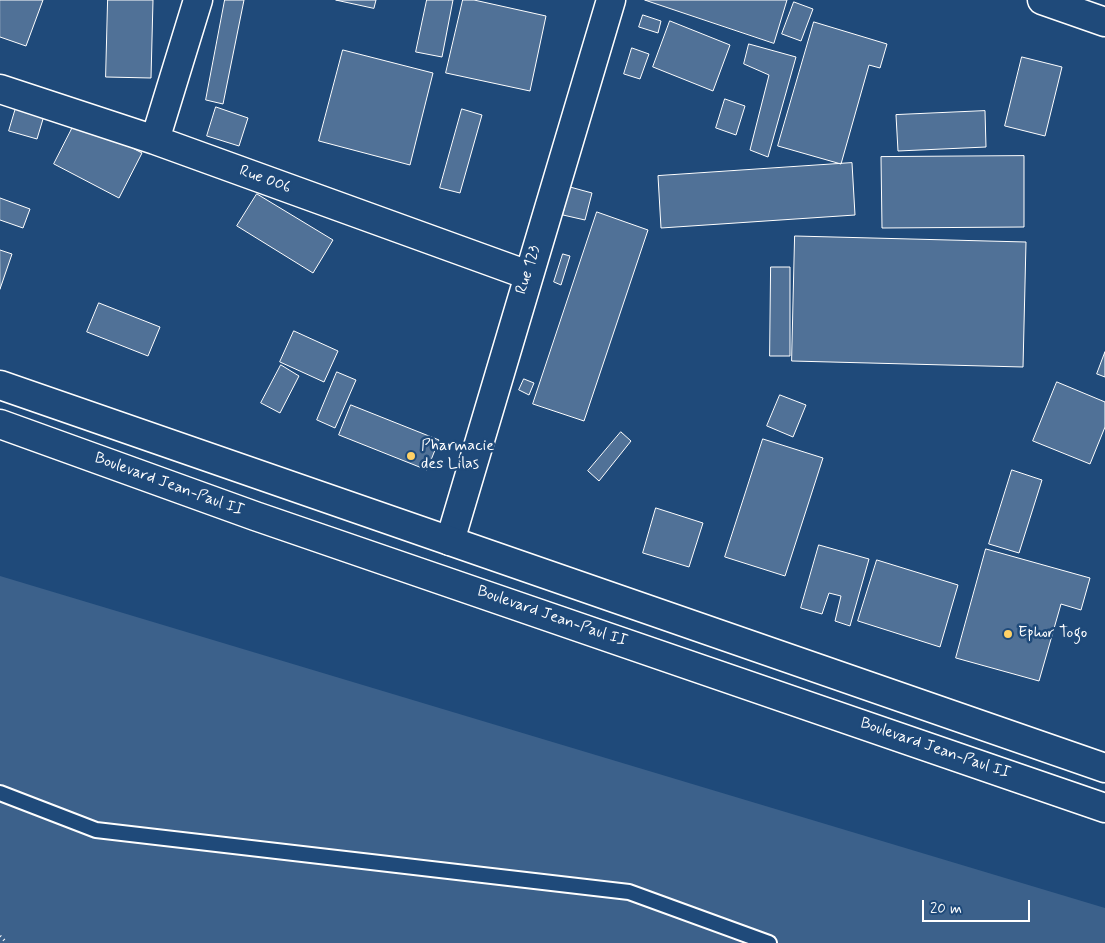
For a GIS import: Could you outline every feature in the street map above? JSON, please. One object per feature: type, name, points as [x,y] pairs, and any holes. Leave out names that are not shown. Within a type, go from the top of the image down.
[{"type":"main road","points":[[155,140],[198,0]]},
{"type":"main road","name":"Rue 123","points":[[450,541],[611,0]]},
{"type":"main road","points":[[1042,0],[1105,22]]},
{"type":"main road","name":"Rue 006","points":[[0,89],[155,140],[528,274]]},
{"type":"main road","points":[[0,385],[1105,768]]},
{"type":"main road","name":"Boulevard Jean-Paul II","points":[[0,424],[255,516],[1105,808]]},
{"type":"lane","points":[[0,793],[96,830],[629,892],[769,943]]},
{"type":"path","points":[[0,936],[7,943]]},
{"type":"shaded area","points":[[0,576],[1105,908],[1105,943],[0,943]]},
{"type":"building","points":[[0,0],[43,0],[26,46],[0,37]]},
{"type":"building","points":[[108,0],[153,0],[151,78],[106,77]]},
{"type":"building","points":[[225,0],[244,0],[223,104],[206,100]]},
{"type":"building","points":[[336,0],[376,0],[374,8]]},
{"type":"building","points":[[427,0],[453,0],[442,57],[416,52]]},
{"type":"building","points":[[463,0],[474,0],[546,16],[530,91],[446,73]]},
{"type":"building","points":[[645,0],[787,0],[774,43]]},
{"type":"building","points":[[794,2],[813,9],[801,41],[782,34]]},
{"type":"building","points":[[643,15],[661,21],[658,33],[639,27]]},
{"type":"building","points":[[670,21],[730,45],[713,91],[653,67]]},
{"type":"building","points":[[814,22],[887,44],[880,68],[869,65],[841,164],[778,146]]},
{"type":"building","points":[[749,44],[796,57],[768,157],[750,150],[769,75],[744,64]]},
{"type":"building","points":[[632,48],[649,54],[640,79],[624,74]]},
{"type":"building","points":[[343,50],[433,73],[410,165],[319,141]]},
{"type":"building","points":[[1022,57],[1062,67],[1045,136],[1005,126]]},
{"type":"building","points":[[725,99],[745,106],[736,135],[716,128]]},
{"type":"building","points":[[18,101],[46,109],[37,139],[9,131]]},
{"type":"building","points":[[216,107],[248,118],[239,146],[207,136]]},
{"type":"building","points":[[462,109],[482,115],[460,193],[440,188]]},
{"type":"building","points":[[985,111],[986,147],[898,151],[896,115]]},
{"type":"building","points":[[77,119],[142,153],[119,198],[54,164]]},
{"type":"building","points":[[1024,156],[1024,227],[882,228],[881,157]]},
{"type":"building","points":[[852,163],[855,215],[661,228],[658,176]]},
{"type":"building","points":[[570,187],[592,193],[585,220],[563,215]]},
{"type":"building","points":[[257,194],[333,240],[313,273],[237,226]]},
{"type":"building","points":[[0,198],[30,209],[23,228],[0,220]]},
{"type":"building","points":[[597,212],[648,230],[584,421],[533,404]]},
{"type":"building","points":[[795,236],[1026,242],[1023,367],[792,361]]},
{"type":"building","points":[[0,250],[12,254],[0,289]]},
{"type":"building","points":[[563,254],[570,256],[561,285],[554,282]]},
{"type":"building","points":[[771,267],[790,267],[790,356],[770,356]]},
{"type":"building","points":[[99,303],[160,327],[148,356],[87,332]]},
{"type":"building","points":[[294,331],[338,351],[324,382],[280,362]]},
{"type":"building","points":[[1105,352],[1105,377],[1097,374]]},
{"type":"building","points":[[281,365],[299,376],[280,413],[261,403]]},
{"type":"building","points":[[337,372],[356,380],[335,428],[317,420]]},
{"type":"building","points":[[524,379],[534,383],[529,395],[519,390]]},
{"type":"building","points":[[1057,382],[1105,402],[1105,427],[1090,464],[1033,441]]},
{"type":"building","points":[[780,395],[806,405],[793,437],[767,426]]},
{"type":"building","points":[[351,405],[439,440],[427,470],[339,435]]},
{"type":"building","points":[[621,432],[631,441],[599,481],[588,471]]},
{"type":"building","points":[[763,439],[823,458],[785,576],[725,557]]},
{"type":"building","points":[[1012,470],[1042,480],[1019,553],[989,544]]},
{"type":"building","points":[[656,508],[703,523],[689,567],[643,553]]},
{"type":"building","points":[[819,545],[869,559],[850,626],[835,621],[841,596],[829,593],[822,614],[801,608]]},
{"type":"building","name":"Ephor Togo","points":[[986,549],[1090,578],[1081,610],[1061,604],[1039,681],[956,658]]},
{"type":"building","points":[[877,560],[958,585],[940,647],[858,621]]},
{"type":"place","name":"Pharmacie des Lilas","points":[[411,456]]},
{"type":"place","name":"Ephor Togo","points":[[1008,634]]}]
